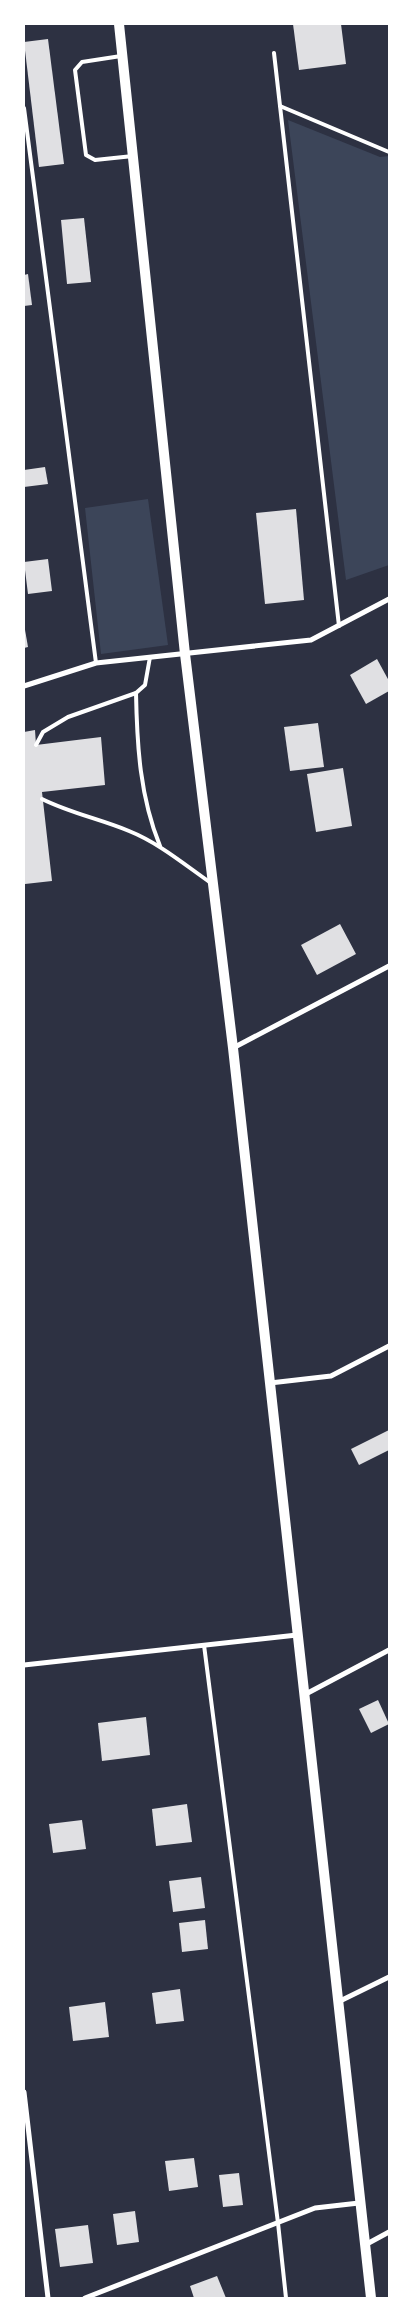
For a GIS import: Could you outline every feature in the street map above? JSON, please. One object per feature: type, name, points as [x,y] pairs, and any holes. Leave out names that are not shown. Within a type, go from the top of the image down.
[{"type":"main road","points":[[118,24],[185,654],[211,883],[233,1048],[359,2203],[371,2298]]},
{"type":"street","points":[[24,686],[96,663],[311,640],[389,599]]},
{"type":"street","points":[[233,1048],[389,966]]},
{"type":"street","points":[[270,1384],[331,1376],[389,1346]]},
{"type":"street","points":[[24,1664],[297,1635]]},
{"type":"street","points":[[304,1695],[389,1650]]},
{"type":"street","points":[[338,2002],[389,1977]]},
{"type":"street","points":[[24,2092],[48,2298]]},
{"type":"street","points":[[85,2298],[314,2208],[359,2203]]},
{"type":"street","points":[[364,2245],[389,2232]]},
{"type":"lane","points":[[274,54],[339,626]]},
{"type":"lane","points":[[121,56],[82,62],[75,70],[86,155],[95,160],[133,156]]},
{"type":"lane","points":[[280,106],[389,152]]},
{"type":"lane","points":[[24,108],[96,663]]},
{"type":"lane","points":[[36,745],[44,732],[68,717],[136,694],[145,685],[150,658]]},
{"type":"lane","points":[[136,694],[140,778],[149,819],[160,846]]},
{"type":"lane","points":[[42,798],[64,810],[131,831],[160,846],[211,883]]},
{"type":"lane","points":[[204,1645],[286,2298]]},
{"type":"shaded area","points":[[288,120],[380,157],[389,156],[389,565],[346,580]]},
{"type":"shaded area","points":[[148,499],[168,645],[101,654],[85,508]]},
{"type":"building","points":[[293,24],[341,24],[346,64],[299,70]]},
{"type":"building","points":[[48,39],[64,164],[39,167],[24,42]]},
{"type":"building","points":[[84,218],[91,282],[67,284],[61,220]]},
{"type":"building","points":[[28,274],[32,305],[24,306],[24,275]]},
{"type":"building","points":[[45,467],[48,484],[24,487],[24,470]]},
{"type":"building","points":[[296,509],[304,600],[265,604],[256,513]]},
{"type":"building","points":[[48,559],[52,591],[28,594],[24,562]]},
{"type":"building","points":[[24,624],[28,647],[24,648]]},
{"type":"building","points":[[377,659],[389,681],[389,691],[366,704],[350,675]]},
{"type":"building","points":[[318,723],[324,767],[290,771],[284,727]]},
{"type":"building","points":[[35,730],[36,745],[101,737],[105,785],[42,792],[52,881],[25,884],[24,732]]},
{"type":"building","points":[[343,768],[352,826],[316,832],[307,774]]},
{"type":"building","points":[[340,924],[356,954],[317,975],[301,945]]},
{"type":"building","points":[[389,1430],[389,1450],[359,1465],[351,1449]]},
{"type":"building","points":[[378,1700],[389,1724],[371,1733],[359,1709]]},
{"type":"building","points":[[146,1717],[150,1755],[102,1761],[98,1723]]},
{"type":"building","points":[[187,1804],[192,1842],[156,1846],[152,1809]]},
{"type":"building","points":[[82,1820],[86,1849],[53,1853],[49,1824]]},
{"type":"building","points":[[201,1877],[205,1908],[173,1912],[169,1881]]},
{"type":"building","points":[[205,1920],[208,1949],[182,1952],[179,1923]]},
{"type":"building","points":[[180,1989],[184,2021],[156,2024],[152,1993]]},
{"type":"building","points":[[105,2002],[109,2037],[73,2041],[69,2007]]},
{"type":"building","points":[[194,2158],[198,2187],[169,2191],[165,2161]]},
{"type":"building","points":[[239,2173],[243,2205],[223,2207],[219,2175]]},
{"type":"building","points":[[135,2211],[139,2242],[117,2245],[113,2214]]},
{"type":"building","points":[[88,2225],[93,2263],[60,2267],[55,2229]]},
{"type":"building","points":[[217,2276],[226,2298],[194,2298],[190,2286]]}]
